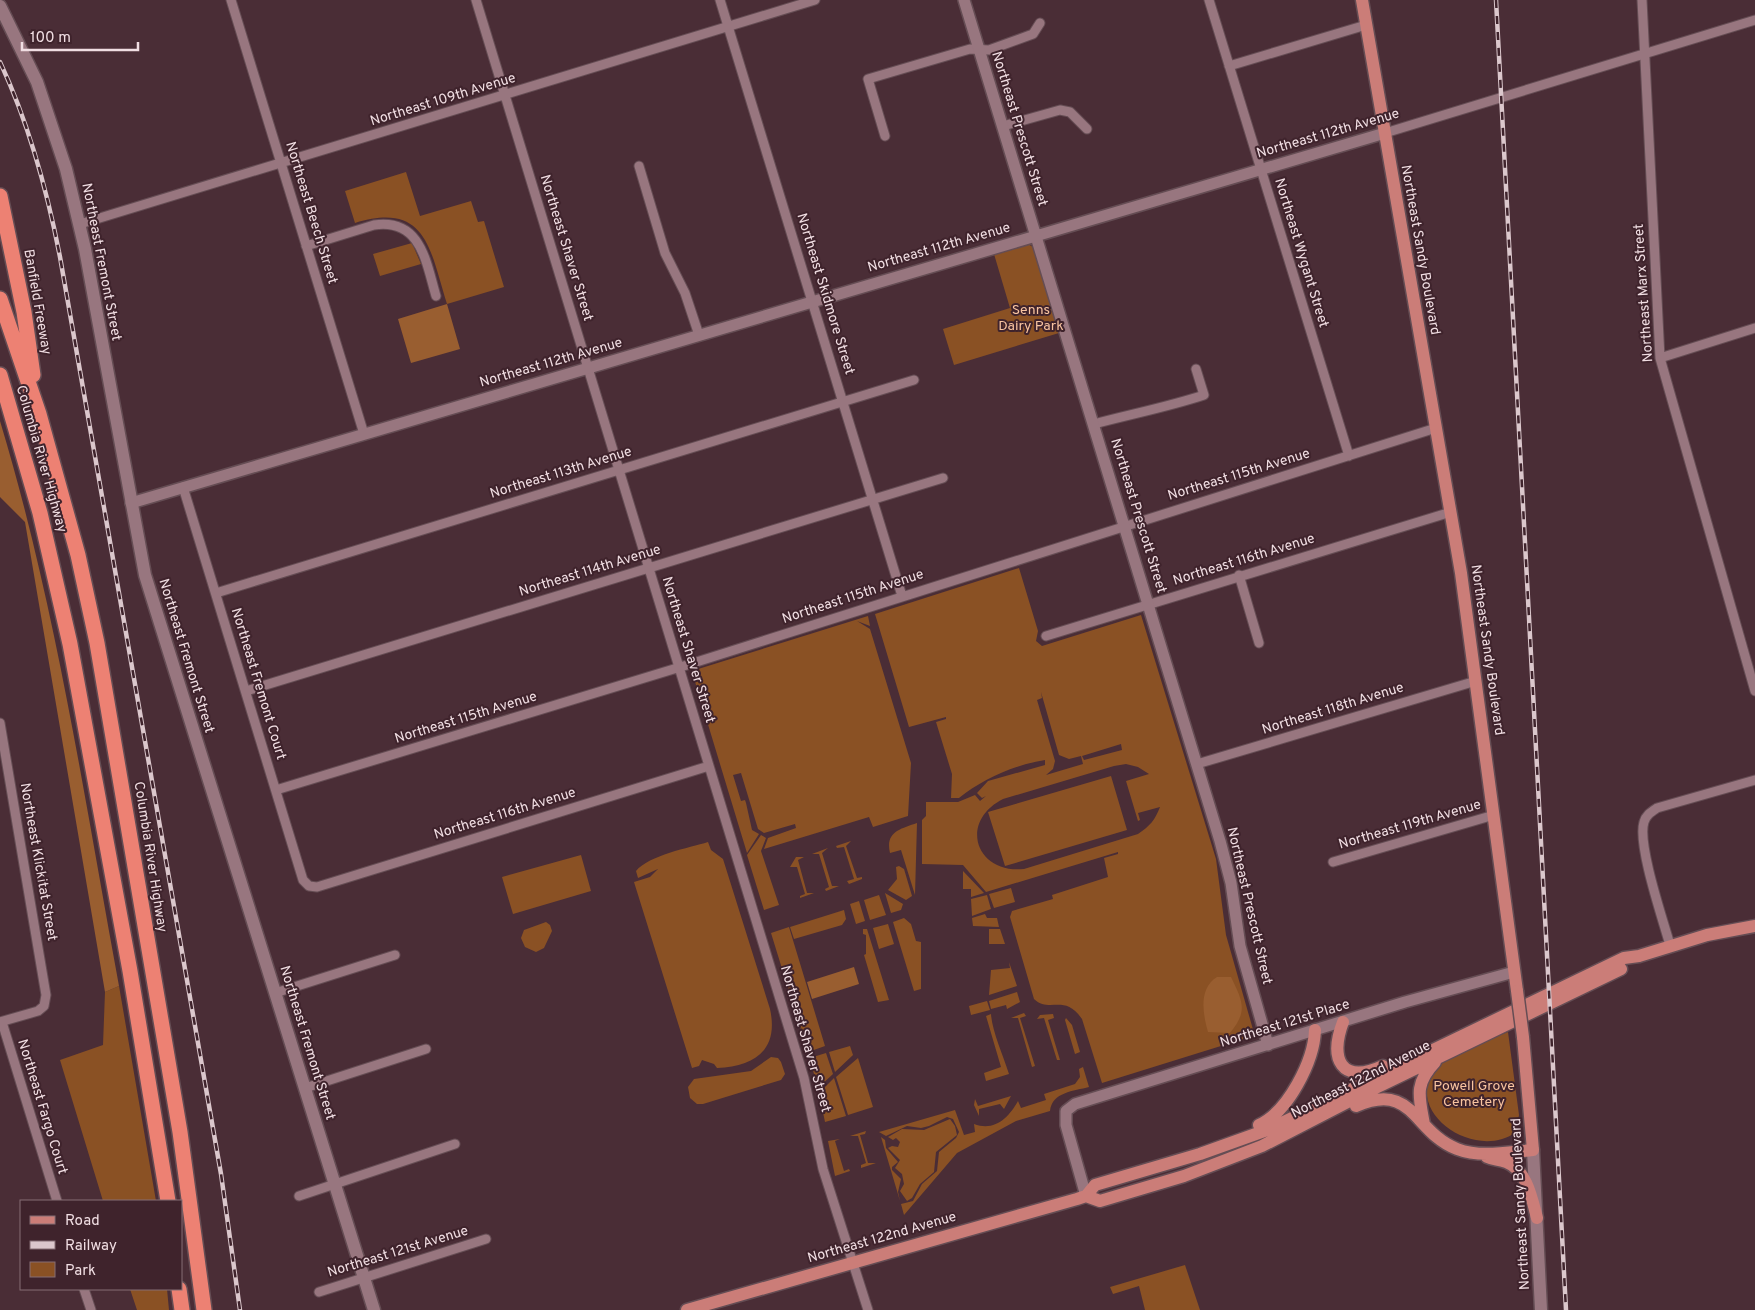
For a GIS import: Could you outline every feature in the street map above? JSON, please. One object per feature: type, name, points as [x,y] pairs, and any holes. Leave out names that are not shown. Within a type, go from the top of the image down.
[{"type":"highway","name":"Banfield Freeway","points":[[0,196],[24,312],[39,414]]},
{"type":"highway","points":[[0,299],[39,414]]},
{"type":"highway","name":"Columbia River Highway","points":[[0,375],[40,513],[70,644],[130,971],[168,1200]]},
{"type":"highway","name":"Columbia River Highway","points":[[39,414],[78,555],[102,666],[180,1132],[204,1310]]},
{"type":"highway","points":[[175,1290],[176,1310]]},
{"type":"highway","points":[[179,1290],[182,1310]]},
{"type":"main road","name":"Northeast Sandy Boulevard","points":[[1362,0],[1451,512],[1476,681],[1523,1037],[1533,1150],[1541,1310]]},
{"type":"main road","name":"Northeast Fremont Street","points":[[0,6],[20,44],[46,106],[66,169],[80,224],[131,503],[151,594],[374,1310]]},
{"type":"main road","name":"Northeast 122nd Avenue","points":[[686,1310],[1086,1196],[1095,1185],[1200,1154],[1267,1130],[1624,958],[1639,956],[1670,945],[1719,932],[1755,926]]},
{"type":"main road","name":"Northeast 122nd Avenue","points":[[1086,1196],[1100,1201],[1184,1176],[1262,1146],[1627,966],[1639,956]]},
{"type":"main road","points":[[1343,1022],[1336,1043],[1336,1052],[1339,1060],[1350,1071],[1364,1073],[1387,1064],[1405,1064]]},
{"type":"main road","points":[[1200,1154],[1270,1120],[1279,1113],[1293,1093],[1315,1042],[1315,1030]]},
{"type":"main road","points":[[1424,1124],[1420,1106],[1420,1087],[1427,1070],[1438,1058]]},
{"type":"main road","points":[[1336,1108],[1354,1107],[1374,1098],[1389,1098],[1405,1105],[1424,1124],[1453,1147],[1507,1162],[1522,1176],[1528,1187],[1537,1218]]},
{"type":"main road","points":[[1480,1153],[1533,1150]]},
{"type":"street","name":"Northeast Beech Street","points":[[231,0],[364,434]]},
{"type":"street","name":"Northeast Shaver Street","points":[[476,0],[806,1085],[823,1169],[851,1263],[868,1310]]},
{"type":"street","name":"Northeast Skidmore Street","points":[[720,0],[902,596]]},
{"type":"street","name":"Northeast 109th Avenue","points":[[80,224],[814,0]]},
{"type":"street","name":"Northeast Prescott Street","points":[[964,0],[1228,870],[1240,946],[1268,1045]]},
{"type":"street","name":"Northeast Wygant Street","points":[[1209,0],[1350,456]]},
{"type":"street","name":"Northeast Marx Street","points":[[1642,0],[1660,358],[1755,691]]},
{"type":"street","name":"Northeast 112th Avenue","points":[[131,503],[1384,133],[1755,20]]},
{"type":"street","points":[[885,136],[868,79],[970,49],[990,50],[1033,34],[1040,24]]},
{"type":"street","points":[[1229,66],[1366,25]]},
{"type":"street","points":[[1003,126],[1060,110],[1070,112],[1087,129]]},
{"type":"street","points":[[639,166],[666,253],[685,293],[698,335]]},
{"type":"street","points":[[306,246],[374,225],[396,226],[410,233],[421,247],[436,296]]},
{"type":"street","points":[[1660,358],[1755,328]]},
{"type":"street","points":[[1094,424],[1146,409],[1166,407],[1204,396],[1196,369]]},
{"type":"street","name":"Northeast 113th Avenue","points":[[216,594],[914,380]]},
{"type":"street","name":"Northeast 115th Avenue","points":[[276,790],[679,667],[1436,428]]},
{"type":"street","name":"Northeast 114th Avenue","points":[[246,691],[943,478]]},
{"type":"street","name":"Northeast Fremont Court","points":[[183,487],[303,880],[309,886]]},
{"type":"street","name":"Northeast 116th Avenue","points":[[1046,636],[1451,512]]},
{"type":"street","points":[[1239,576],[1259,643]]},
{"type":"street","name":"Northeast 118th Avenue","points":[[1197,764],[1476,681]]},
{"type":"street","name":"Northeast Klickitat Street","points":[[0,723],[46,995],[44,1006],[38,1011],[1,1022]]},
{"type":"street","name":"Northeast 116th Avenue","points":[[309,886],[318,887],[709,766]]},
{"type":"street","points":[[1670,945],[1652,886],[1642,834],[1644,821],[1649,813],[1657,808],[1755,780]]},
{"type":"street","name":"Northeast 119th Avenue","points":[[1333,862],[1494,815]]},
{"type":"street","points":[[275,993],[396,956]]},
{"type":"street","name":"Northeast 121st Place","points":[[1086,1196],[1066,1125],[1066,1111],[1075,1104],[1501,974],[1514,972]]},
{"type":"street","name":"Northeast Fargo Court","points":[[1,1022],[57,1200]]},
{"type":"street","points":[[305,1088],[426,1049]]},
{"type":"street","points":[[299,1196],[455,1144]]},
{"type":"street","name":"Northeast 121st Avenue","points":[[319,1292],[486,1239]]},
{"type":"street","points":[[84,1290],[91,1310]]},
{"type":"green space","points":[[406,172],[420,216],[471,201],[478,222],[484,221],[504,287],[447,304],[436,265],[429,249],[422,235],[411,225],[397,219],[379,218],[355,223],[345,191]]},
{"type":"green space","points":[[412,243],[421,264],[380,276],[373,254]]},
{"type":"green space","name":"Senns Dairy Park","points":[[1028,244],[1033,247],[1059,333],[954,365],[943,329],[1010,308],[994,254]]},
{"type":"green space","points":[[1019,568],[1038,631],[1036,641],[1042,646],[1141,615],[1216,859],[1226,935],[1254,1033],[1253,1036],[1102,1083],[1082,1019],[1069,1007],[1046,1005],[1034,999],[1010,917],[1012,911],[1053,899],[1052,895],[1108,877],[1104,858],[1118,854],[1118,852],[986,892],[963,865],[922,864],[922,820],[926,816],[926,802],[958,802],[975,795],[980,801],[986,796],[982,798],[977,793],[988,781],[1045,765],[1045,760],[1010,769],[989,779],[959,798],[951,798],[952,774],[936,722],[946,719],[946,717],[909,727],[875,614]],"holes":[[[1041,692],[1059,755],[1069,759],[1081,756],[1083,764],[1046,775],[1053,769],[1055,761],[1037,700],[1042,698]],[[1121,744],[1122,750],[1084,760],[1082,756]],[[1126,764],[1138,767],[1149,774],[1126,781],[1138,821],[1140,820],[1138,813],[1160,807],[1152,822],[1138,834],[1024,869],[1007,868],[994,863],[984,855],[977,833],[981,820],[989,809],[1003,799]]]},
{"type":"green space","points":[[868,616],[870,626],[857,621],[870,629],[911,763],[908,816],[873,827],[869,817],[764,849],[768,838],[796,828],[795,824],[764,833],[758,829],[741,773],[733,775],[741,801],[745,800],[752,830],[759,834],[747,853],[693,675],[695,670]]},
{"type":"green space","points":[[1111,776],[1127,830],[1005,866],[988,812]]},
{"type":"green space","points":[[917,823],[915,895],[901,850],[890,853],[889,846],[895,832]]},
{"type":"green space","points":[[761,835],[766,838],[761,851],[779,905],[764,910],[747,855]]},
{"type":"green space","points":[[851,841],[846,846],[857,878],[862,877],[862,879],[849,884],[847,881],[854,879],[844,847],[837,848],[836,846]]},
{"type":"green space","points":[[708,842],[711,850],[723,859],[770,1009],[772,1023],[771,1035],[767,1045],[753,1059],[731,1067],[717,1068],[714,1064],[702,1060],[699,1066],[692,1068],[634,882],[650,877],[658,869],[638,878],[636,871],[642,865],[659,856]]},
{"type":"green space","points":[[828,848],[822,853],[832,886],[839,886],[826,891],[825,889],[829,887],[819,854],[812,854]]},
{"type":"green space","points":[[581,855],[591,891],[513,914],[502,877]]},
{"type":"green space","points":[[796,857],[804,857],[798,860],[807,893],[814,893],[800,898],[800,896],[805,894],[797,867],[790,867]]},
{"type":"green space","points":[[899,866],[904,869],[912,896],[906,900],[888,890],[897,879],[896,867]]},
{"type":"green space","points":[[963,871],[984,893],[971,897],[971,889],[963,889]]},
{"type":"green space","points":[[1011,888],[1015,902],[994,908],[989,894]]},
{"type":"green space","points":[[885,893],[903,904],[901,910],[891,913]]},
{"type":"green space","points":[[879,895],[886,915],[870,920],[864,900]]},
{"type":"green space","points":[[987,895],[991,909],[972,916],[971,899]]},
{"type":"green space","points":[[859,901],[865,921],[856,924],[850,904]]},
{"type":"green space","points":[[844,910],[846,919],[842,925],[794,939],[790,927]]},
{"type":"green space","points":[[985,914],[987,918],[997,918],[999,927],[973,926],[972,918]]},
{"type":"green space","points":[[904,918],[911,924],[916,941],[921,942],[921,989],[914,991],[893,922]]},
{"type":"green space","points":[[546,922],[550,925],[552,931],[544,948],[536,952],[525,947],[521,938],[524,930]]},
{"type":"green space","points":[[888,924],[894,944],[879,949],[873,928]]},
{"type":"green space","points":[[789,927],[825,1046],[811,1051],[805,1043],[771,933]]},
{"type":"green space","points":[[863,929],[867,929],[889,1000],[878,1002],[864,955],[866,954],[866,935],[863,934]]},
{"type":"green space","points":[[989,929],[1000,929],[1005,944],[989,944]]},
{"type":"green space","points":[[1009,962],[1017,986],[989,995],[991,970],[1010,968]]},
{"type":"green space","points":[[119,986],[156,1200],[103,1200],[60,1060],[103,1045],[105,992]]},
{"type":"green space","points":[[1017,992],[1020,1002],[1007,1009],[1006,1005],[991,1009],[989,1001]]},
{"type":"green space","points":[[987,1001],[990,1010],[971,1015],[969,1006]]},
{"type":"green space","points":[[1024,1013],[1026,1016],[1020,1018],[1035,1066],[1032,1067],[1018,1018],[1011,1018]]},
{"type":"green space","points":[[991,1014],[1009,1074],[986,1081],[984,1073],[1001,1067],[986,1016]]},
{"type":"green space","points":[[1053,1014],[1054,1018],[1048,1020],[1060,1060],[1057,1060],[1044,1018],[1037,1019],[1040,1015]]},
{"type":"green space","points":[[1066,1018],[1072,1025],[1080,1052],[1075,1054],[1065,1020]]},
{"type":"green space","name":"Powell Grove Cemetery","points":[[1508,1032],[1519,1115],[1516,1132],[1499,1140],[1480,1141],[1462,1136],[1446,1127],[1434,1114],[1427,1098],[1428,1082],[1442,1061]]},
{"type":"green space","points":[[850,1046],[853,1055],[835,1072],[829,1052]]},
{"type":"green space","points":[[826,1053],[833,1074],[818,1088],[812,1067],[813,1057]]},
{"type":"green space","points":[[771,1057],[778,1058],[781,1062],[785,1074],[781,1080],[703,1104],[697,1104],[690,1098],[688,1087],[694,1079],[751,1071]]},
{"type":"green space","points":[[858,1058],[873,1107],[848,1115],[836,1077]]},
{"type":"green space","points":[[1083,1067],[1089,1087],[1059,1096],[1050,1111],[1016,1121],[957,1153],[904,1215],[901,1204],[913,1201],[922,1184],[937,1171],[939,1152],[956,1138],[959,1132],[953,1119],[947,1117],[921,1128],[907,1126],[886,1136],[879,1132],[955,1110],[964,1135],[975,1132],[974,1124],[988,1126],[1000,1122],[1018,1101],[1021,1108],[1046,1100],[1044,1094],[1075,1084],[1080,1077],[1079,1069]]},
{"type":"green space","points":[[834,1078],[846,1116],[825,1122],[819,1093]]},
{"type":"green space","points":[[1011,1096],[1004,1109],[1000,1104],[979,1109],[979,1116],[974,1105],[975,1099],[978,1106]]},
{"type":"green space","points":[[950,1119],[955,1126],[957,1135],[936,1152],[934,1172],[920,1184],[912,1198],[907,1201],[900,1191],[904,1184],[902,1174],[895,1168],[900,1160],[888,1148],[892,1146],[898,1147],[900,1142],[896,1138],[893,1140],[888,1137],[902,1129],[924,1130]]},
{"type":"green space","points":[[866,1131],[865,1134],[860,1135],[868,1163],[876,1163],[861,1168],[861,1165],[866,1163],[858,1136],[850,1136]]},
{"type":"green space","points":[[881,1137],[885,1140],[886,1148],[898,1162],[892,1167],[892,1170],[901,1179],[898,1192],[900,1201]]},
{"type":"green space","points":[[840,1139],[835,1141],[844,1171],[849,1169],[850,1171],[835,1176],[828,1141]]},
{"type":"green space","points":[[1185,1265],[1200,1310],[1145,1310],[1139,1286],[1113,1294],[1110,1287]]},
{"type":"green space","points":[[130,1290],[167,1290],[169,1310],[137,1310]]},
{"type":"shaded area","points":[[447,304],[460,349],[411,363],[398,319]]},
{"type":"shaded area","points":[[0,421],[37,561],[81,773],[119,986],[105,992],[25,522],[0,497]]},
{"type":"shaded area","points":[[854,967],[859,984],[812,999],[807,982]]},
{"type":"shaded area","points":[[1217,977],[1231,977],[1241,1000],[1242,1006],[1239,1018],[1230,1033],[1208,1032],[1206,1025],[1204,995],[1211,982]]},
{"type":"railway","points":[[1496,0],[1566,1310]]},
{"type":"railway","points":[[0,62],[20,109],[36,158],[60,257],[221,1174],[240,1310]]}]
